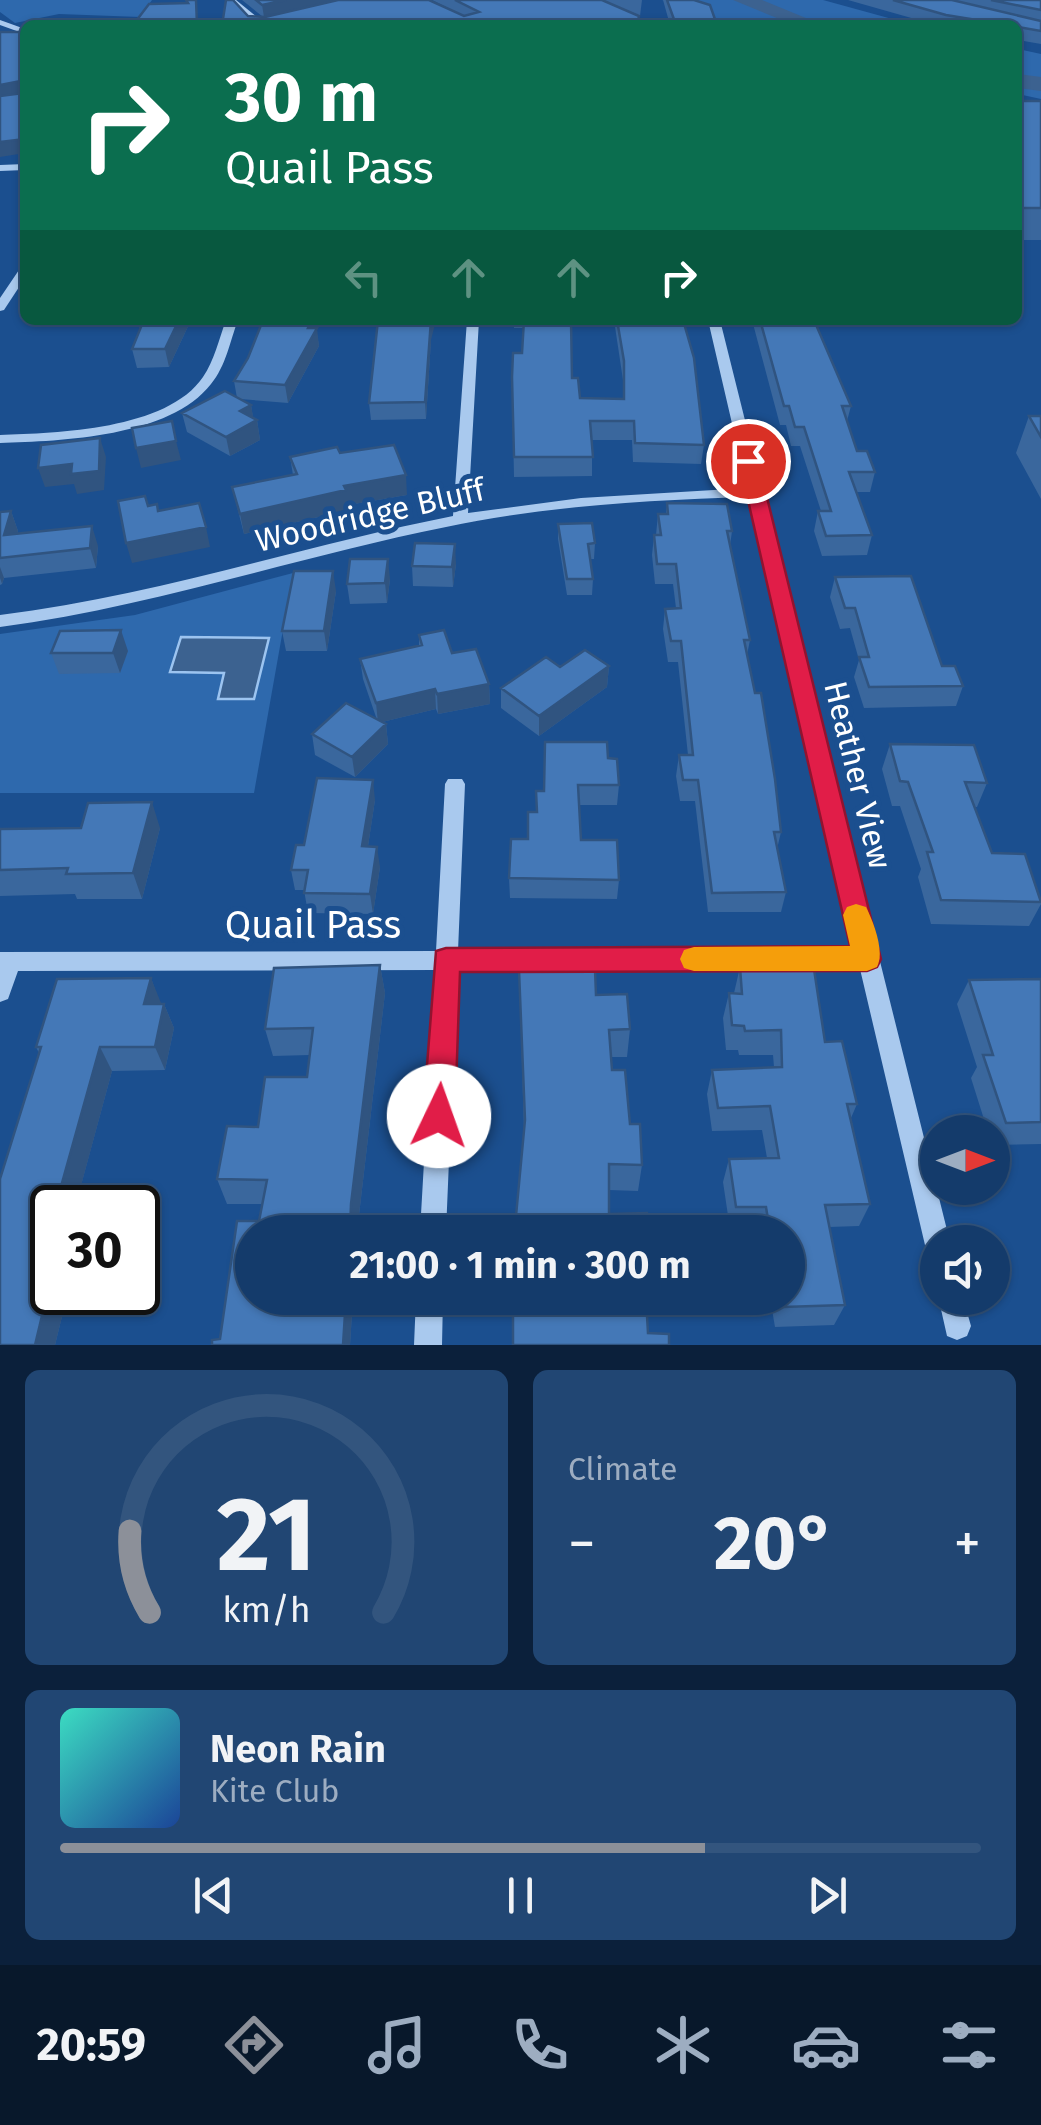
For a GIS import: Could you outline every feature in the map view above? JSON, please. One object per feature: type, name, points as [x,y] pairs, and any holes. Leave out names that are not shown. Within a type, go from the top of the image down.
[{"type":"street","points":[[232,0],[255,20]]},
{"type":"street","points":[[582,0],[634,20]]},
{"type":"street","points":[[2,302],[20,277]]},
{"type":"street","points":[[0,439],[88,431],[162,413],[203,386],[230,325]]},
{"type":"street","points":[[460,520],[473,325]]},
{"type":"street","name":"Heather View","points":[[715,325],[933,1225]]},
{"type":"street","name":"Woodridge Bluff","points":[[0,621],[112,604],[460,520],[639,497],[756,492]]},
{"type":"street","points":[[434,1215],[455,784]]},
{"type":"street","name":"Quail Pass","points":[[5,962],[867,959]]},
{"type":"street","points":[[0,992],[5,962]]},
{"type":"street","points":[[428,1345],[429,1315]]},
{"type":"street","points":[[955,1315],[958,1326]]},
{"type":"shaded area","points":[[0,0],[152,0],[140,17],[59,14],[15,23],[0,12]]},
{"type":"shaded area","points":[[662,0],[823,0],[896,20],[715,20]]},
{"type":"shaded area","points":[[1022,50],[1041,54],[1041,99],[1022,95]]},
{"type":"shaded area","points":[[293,573],[254,793],[0,793],[0,634],[135,615]]},
{"type":"shaded area","points":[[181,637],[269,638],[254,699],[218,699],[224,673],[170,672]]},
{"type":"building","points":[[186,0],[196,0],[197,20],[137,20],[149,4],[188,3]]},
{"type":"building","points":[[226,0],[233,0],[248,16],[265,17],[338,0],[429,0],[464,16],[479,12],[455,0],[602,0],[639,16],[638,20],[223,20]]},
{"type":"building","points":[[256,0],[286,0],[262,5]]},
{"type":"building","points":[[667,0],[694,0],[710,5],[715,20],[674,20]]},
{"type":"building","points":[[893,0],[952,0],[1041,21],[1041,31],[1022,28],[1022,20],[946,15]]},
{"type":"building","points":[[991,0],[1041,0],[1041,10]]},
{"type":"building","points":[[0,32],[20,32],[20,81],[0,85]]},
{"type":"building","points":[[20,94],[20,140],[0,142],[0,96]]},
{"type":"building","points":[[1022,101],[1041,101],[1041,208],[1022,208]]},
{"type":"building","points":[[142,325],[177,325],[165,349],[132,349]]},
{"type":"building","points":[[261,325],[317,328],[285,385],[234,381]]},
{"type":"building","points":[[377,325],[431,325],[425,402],[369,403]]},
{"type":"building","points":[[524,325],[571,325],[572,378],[578,378],[580,398],[624,399],[624,361],[618,325],[684,325],[694,358],[704,445],[635,443],[634,421],[590,421],[593,457],[514,457],[513,353],[522,353]]},
{"type":"building","points":[[761,325],[816,325],[851,406],[842,406],[857,451],[867,451],[875,472],[849,472],[872,535],[826,536],[818,511],[831,511],[804,427],[795,427],[789,406],[784,406]]},
{"type":"building","points":[[225,391],[251,405],[240,411],[257,420],[226,437],[182,413]]},
{"type":"building","points":[[1029,416],[1041,416],[1041,437]]},
{"type":"building","points":[[172,421],[176,441],[136,448],[132,428]]},
{"type":"building","points":[[100,438],[99,471],[71,474],[72,464],[38,468],[41,445]]},
{"type":"building","points":[[394,445],[406,475],[344,486],[346,490],[240,514],[232,487],[297,474],[290,457],[337,447],[340,453]]},
{"type":"building","points":[[145,496],[148,506],[157,504],[158,511],[199,503],[206,527],[126,543],[118,501]]},
{"type":"building","points":[[667,503],[727,504],[732,531],[727,531],[750,640],[744,640],[755,693],[761,693],[775,779],[781,832],[774,832],[786,892],[712,893],[698,780],[683,780],[679,755],[693,755],[681,641],[671,641],[665,609],[681,608],[676,564],[657,564],[654,535],[661,535],[658,514],[668,514]]},
{"type":"building","points":[[11,511],[4,535],[92,526],[90,548],[0,558],[0,512]]},
{"type":"building","points":[[592,523],[595,543],[588,544],[593,579],[567,579],[558,524]]},
{"type":"building","points":[[415,543],[455,544],[452,567],[412,566]]},
{"type":"building","points":[[350,559],[388,559],[385,583],[347,584]]},
{"type":"building","points":[[294,571],[333,571],[324,631],[282,631]]},
{"type":"building","points":[[911,576],[942,666],[955,666],[963,686],[869,687],[859,657],[869,657],[855,608],[845,608],[835,577]]},
{"type":"building","points":[[121,630],[113,653],[51,653],[60,631]]},
{"type":"building","points":[[444,630],[452,653],[476,649],[489,684],[437,694],[435,689],[376,703],[360,659],[422,645],[419,635]]},
{"type":"building","points":[[585,650],[609,666],[539,716],[501,688],[546,657],[560,667]]},
{"type":"building","points":[[346,703],[386,724],[352,757],[312,734]]},
{"type":"building","points":[[545,742],[607,742],[608,758],[617,759],[619,785],[578,785],[581,840],[617,840],[619,880],[509,878],[511,839],[528,839],[528,812],[537,812],[536,791],[544,791]]},
{"type":"building","points":[[890,744],[974,745],[987,783],[965,782],[992,853],[1025,854],[1041,902],[941,900],[927,852],[933,852],[908,782],[900,781]]},
{"type":"building","points":[[317,778],[373,780],[362,846],[377,847],[370,894],[304,893],[308,870],[291,870],[296,845],[304,845]]},
{"type":"building","points":[[152,802],[133,873],[66,874],[68,868],[0,870],[0,829],[81,828],[88,803]]},
{"type":"building","points":[[380,965],[351,1215],[260,1215],[267,1180],[217,1179],[227,1126],[258,1127],[265,1077],[307,1077],[313,1028],[265,1029],[274,968]]},
{"type":"building","points":[[740,967],[814,969],[825,1042],[842,1041],[857,1104],[847,1104],[870,1204],[825,1205],[845,1305],[805,1306],[805,1215],[767,1215],[766,1207],[736,1207],[729,1159],[779,1158],[770,1106],[718,1108],[712,1070],[782,1067],[781,1030],[745,1031],[744,1026],[732,1025],[729,993],[742,994]]},
{"type":"building","points":[[595,969],[596,995],[627,994],[630,1029],[609,1030],[612,1070],[625,1070],[630,1124],[640,1124],[642,1165],[609,1164],[609,1214],[647,1215],[516,1215],[525,1120],[519,970]]},
{"type":"building","points":[[151,978],[144,1004],[164,1004],[155,1047],[100,1047],[61,1185],[30,1185],[30,1315],[42,1315],[35,1345],[0,1345],[0,1179],[41,1047],[36,1047],[57,979]]},
{"type":"building","points":[[1041,979],[1041,1122],[1010,1123],[1010,1115],[1003,1115],[983,1055],[993,1055],[969,980]]},
{"type":"building","points":[[235,1235],[235,1315],[345,1315],[343,1345],[212,1345],[212,1340],[220,1339]]},
{"type":"building","points":[[513,1315],[647,1315],[648,1333],[669,1334],[669,1345],[513,1345]]},
{"type":"waterway","points":[[743,0],[799,20]]},
{"type":"waterway","points":[[1022,82],[1041,84]]},
{"type":"slow traffic","points":[[694,959],[867,959],[856,915]]},
{"type":"route","points":[[439,1116],[446,960],[867,959],[748,461]]}]
